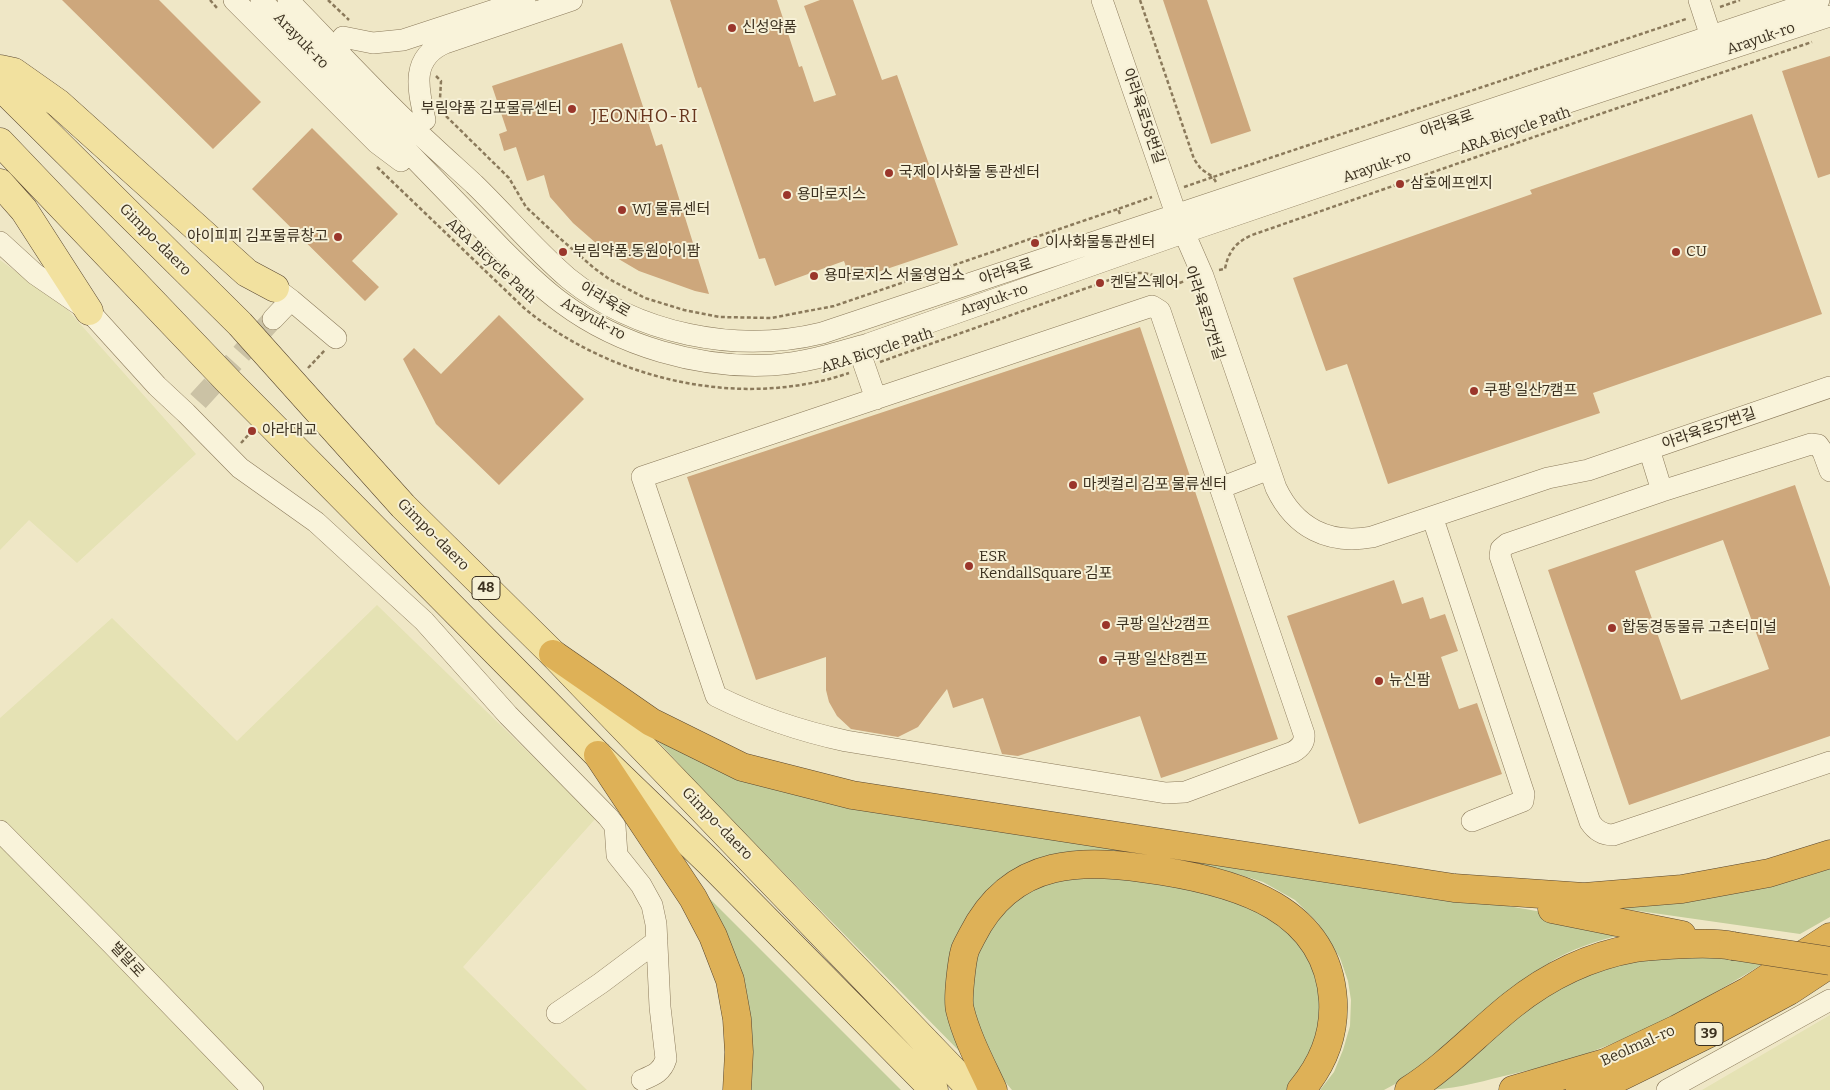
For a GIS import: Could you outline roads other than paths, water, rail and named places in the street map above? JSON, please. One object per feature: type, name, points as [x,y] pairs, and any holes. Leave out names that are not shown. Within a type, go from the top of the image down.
[{"type":"highway","points":[[554,654],[652,722],[742,767],[852,795],[1454,888],[1726,945],[1830,962]]},
{"type":"highway","points":[[598,755],[693,898],[713,936],[730,980],[737,1019],[739,1052],[737,1090]]},
{"type":"highway","points":[[1454,888],[1584,897],[1682,889],[1769,873],[1830,854]]},
{"type":"highway","points":[[993,1090],[970,1039],[959,1008],[965,950],[977,926],[995,899],[1019,882],[1043,872],[1078,864],[1119,864],[1202,877],[1239,888],[1266,900],[1290,917],[1309,935],[1325,960],[1332,984],[1334,1016],[1327,1049],[1310,1080],[1301,1090]]},
{"type":"highway","name":"Beolmal-ro","points":[[1514,1090],[1605,1063],[1677,1029],[1748,991],[1830,937]]},
{"type":"highway","points":[[1409,1090],[1450,1061],[1512,1005],[1547,979],[1596,958],[1635,948],[1726,945]]},
{"type":"highway","name":"Beolmal-ro","points":[[1580,1090],[1616,1079],[1736,1020],[1789,991],[1830,962]]},
{"type":"highway","points":[[1634,1090],[1736,1020]]},
{"type":"main road","points":[[0,69],[14,72],[58,103],[247,273],[283,294]]},
{"type":"main road","name":"Gimpo-daero","points":[[0,86],[240,324],[403,506],[554,654],[972,1090]]},
{"type":"main road","name":"48","points":[[0,142],[230,382],[598,755],[710,863],[934,1090]]},
{"type":"main road","points":[[0,183],[24,210],[89,311]]},
{"type":"main road","points":[[240,324],[306,370],[385,461],[403,506]]},
{"type":"street","name":"Arayuk-ro","points":[[261,0],[455,201],[532,278],[562,303],[607,330],[655,349],[701,361],[727,365],[765,365],[815,359],[858,346],[1179,224],[1532,114],[1714,46],[1830,16]]},
{"type":"street","name":"아라육로","points":[[288,0],[401,117],[476,186],[568,278],[604,302],[633,316],[674,330],[719,340],[746,341],[788,340],[822,333],[1179,224]]},
{"type":"street","points":[[307,0],[425,120],[476,186]]},
{"type":"street","points":[[343,37],[374,43],[403,40],[525,0]]},
{"type":"street","points":[[425,120],[420,98],[419,77],[420,69],[429,53],[446,43],[572,0]]},
{"type":"street","name":"아라육로58번길","points":[[1102,0],[1179,224]]},
{"type":"street","points":[[1701,6],[1714,46],[1819,0]]},
{"type":"street","points":[[228,7],[377,143],[455,201]]},
{"type":"street","name":"아라육로57번길","points":[[1179,224],[1191,280],[1259,473],[1271,502],[1284,520],[1306,538],[1322,546],[1347,551],[1360,550],[1436,528],[1551,488],[1588,470]]},
{"type":"street","name":"아라육로57번길","points":[[1179,224],[1203,276],[1276,488],[1286,507],[1306,526],[1332,538],[1357,540],[1372,537],[1548,478],[1588,470],[1830,387]]},
{"type":"street","points":[[0,242],[35,274],[89,311],[157,386],[192,407],[240,468],[316,522],[424,621],[508,715],[608,816],[615,826],[617,855],[642,886],[652,904],[657,941],[660,1007],[666,1059],[664,1067],[656,1074],[642,1080]]},
{"type":"street","points":[[273,320],[283,294],[336,338]]},
{"type":"street","points":[[1155,307],[1160,311],[1220,488],[1304,734],[1304,743],[1298,749],[1185,792],[1166,793],[879,748],[820,735],[764,718],[716,696],[642,477],[1155,307]]},
{"type":"street","points":[[858,346],[876,399]]},
{"type":"street","points":[[1830,471],[1823,452],[1818,445],[1811,444],[1662,491],[1507,544],[1501,549],[1500,556],[1590,822],[1599,831],[1606,835],[1613,835],[1830,762]]},
{"type":"street","points":[[1649,450],[1662,491]]},
{"type":"street","points":[[1220,488],[1259,473]]},
{"type":"street","points":[[1436,528],[1525,798],[1520,803],[1472,821]]},
{"type":"street","name":"벌말로","points":[[0,831],[253,1090]]},
{"type":"street","points":[[557,1013],[657,941]]},
{"type":"street","points":[[1667,1090],[1830,1000]]},
{"type":"tunnel","points":[[198,401],[273,319]]},
{"type":"place","name":"신성약품","points":[[732,28]]},
{"type":"place","name":"부림약품 김포물류센터","points":[[572,109]]},
{"type":"place","name":"국제이사화물 통관센터","points":[[889,173]]},
{"type":"place","name":"삼호에프엔지","points":[[1400,184]]},
{"type":"place","name":"용마로지스","points":[[787,195]]},
{"type":"place","name":"WJ 물류센터","points":[[622,210]]},
{"type":"place","name":"아이피피 김포물류창고","points":[[338,237]]},
{"type":"place","name":"이사화물통관센터","points":[[1035,243]]},
{"type":"place","name":"부림약품.동원아이팜","points":[[563,252]]},
{"type":"place","name":"CU","points":[[1676,252]]},
{"type":"place","name":"용마로지스 서울영업소","points":[[814,276]]},
{"type":"place","name":"켄달스퀘어","points":[[1100,283]]},
{"type":"place","name":"쿠팡 일산7캠프","points":[[1474,391]]},
{"type":"place","name":"아라대교","points":[[252,431]]},
{"type":"place","name":"마켓컬리 김포 물류센터","points":[[1073,485]]},
{"type":"place","name":"ESR KendallSquare 김포","points":[[969,566]]},
{"type":"place","name":"쿠팡 일산2캠프","points":[[1106,625]]},
{"type":"place","name":"합동경동물류 고촌터미널","points":[[1612,628]]},
{"type":"place","name":"쿠팡 일산8켐프","points":[[1103,660]]},
{"type":"place","name":"뉴신팜","points":[[1379,681]]},
{"type":"district","name":"JEONHO-RI","points":[[645,117]]}]
